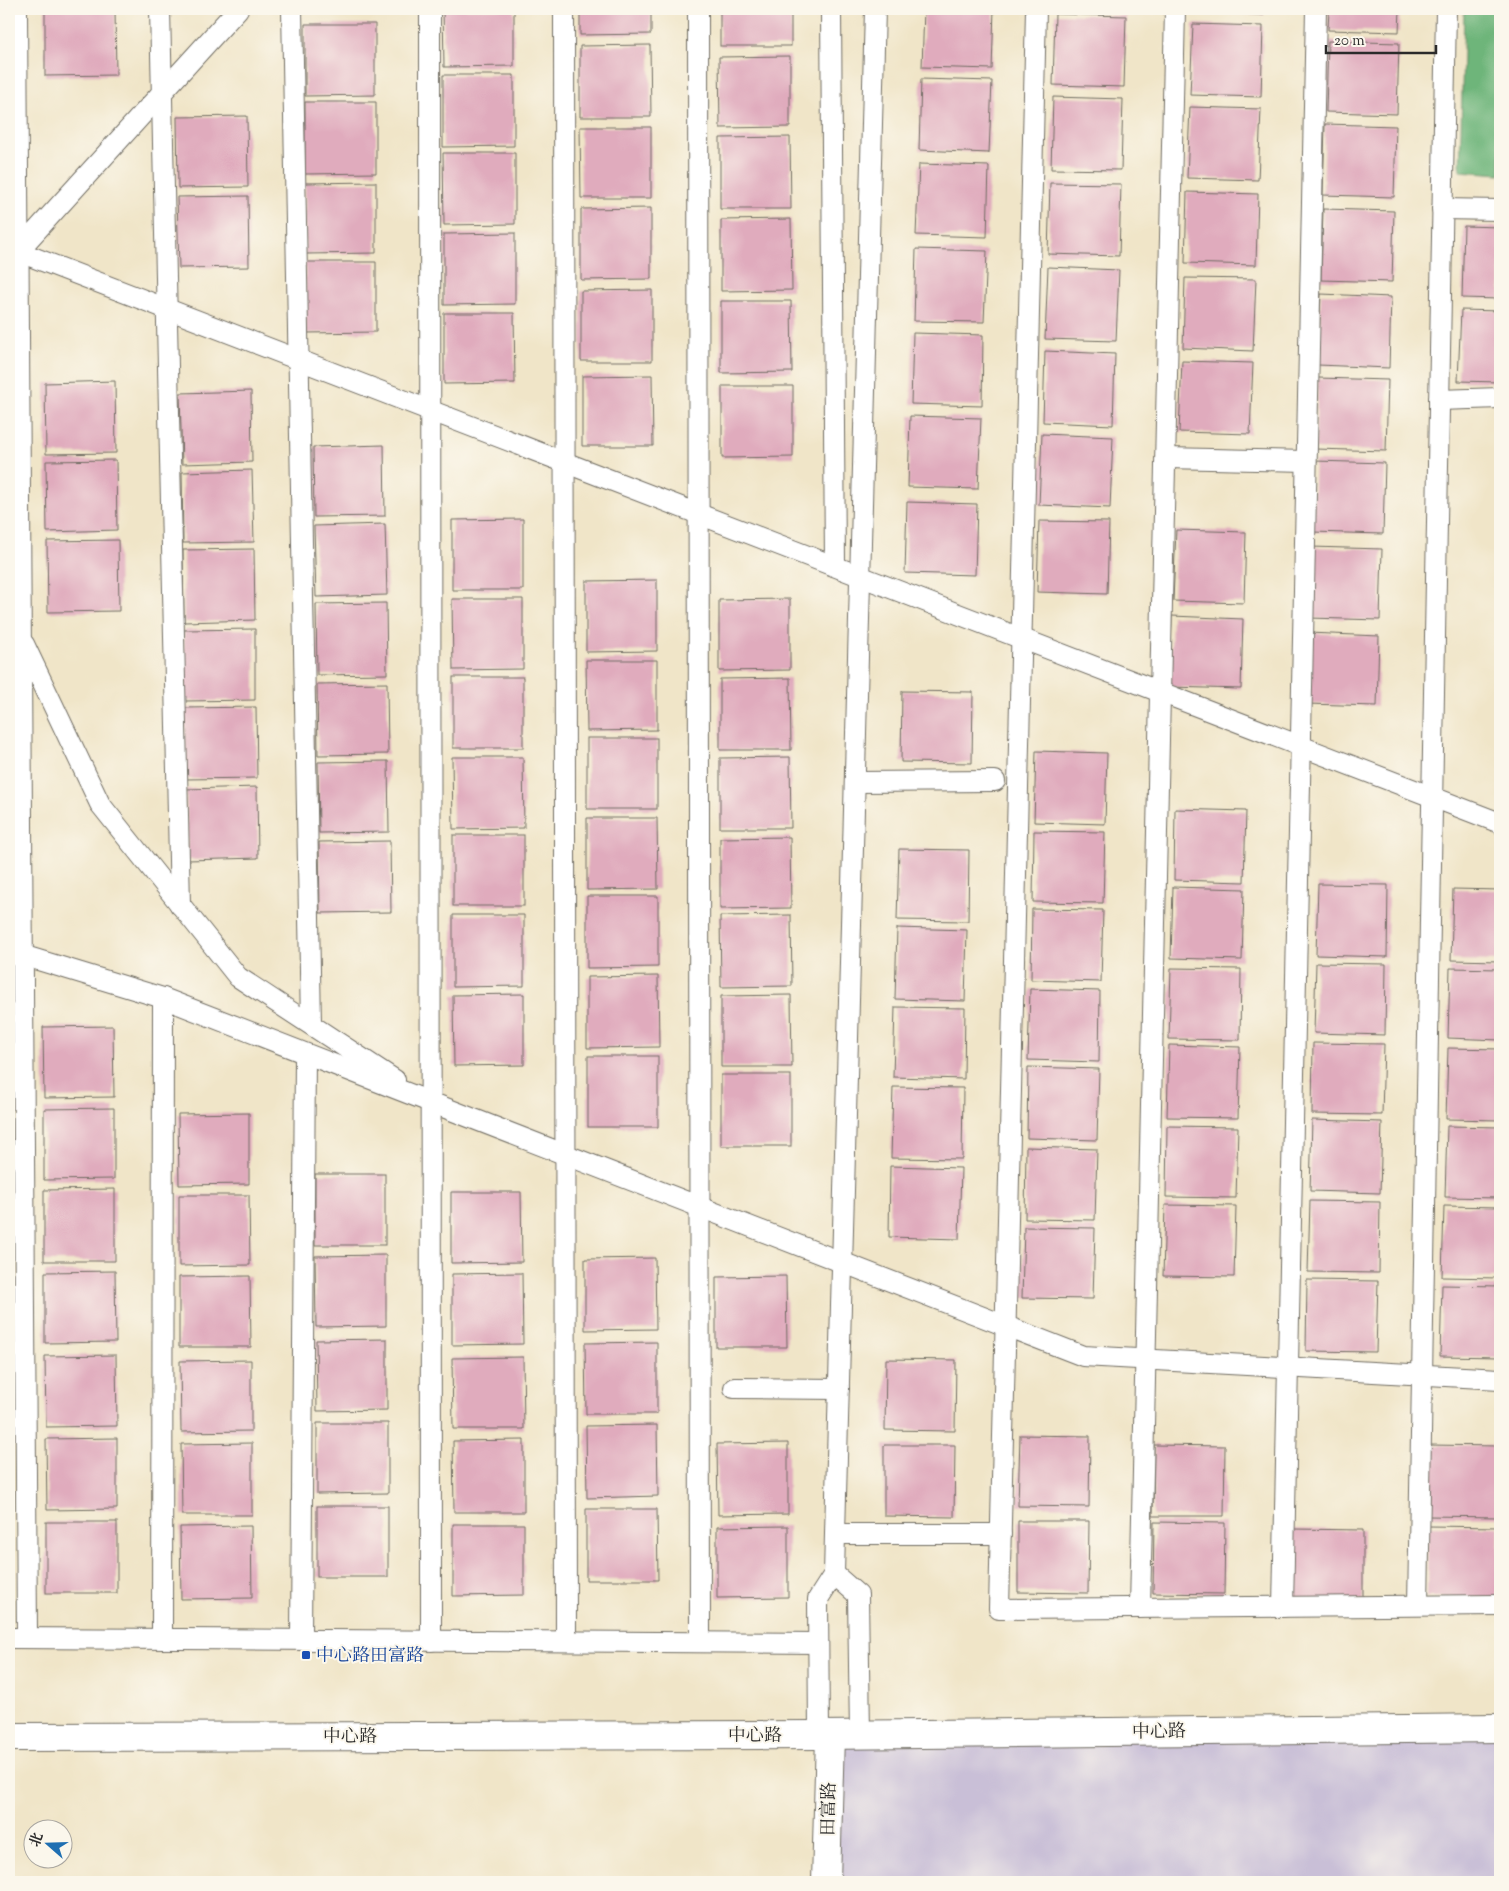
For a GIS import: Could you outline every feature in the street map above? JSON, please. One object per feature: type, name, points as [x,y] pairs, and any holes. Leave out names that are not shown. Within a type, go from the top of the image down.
[{"type":"street","name":"中心路","points":[[9,1737],[824,1735],[1500,1728]]},
{"type":"street","name":"田富路","points":[[824,1735],[826,1882]]},
{"type":"lane","points":[[17,9],[14,249],[21,638],[16,953],[18,1638],[818,1643]]},
{"type":"lane","points":[[160,9],[180,905]]},
{"type":"lane","points":[[14,249],[161,94],[238,9]]},
{"type":"lane","points":[[292,9],[311,1024]]},
{"type":"lane","points":[[430,9],[431,1641]]},
{"type":"lane","points":[[564,9],[566,1641]]},
{"type":"lane","points":[[698,9],[700,1642]]},
{"type":"lane","points":[[831,9],[835,566]]},
{"type":"lane","points":[[824,1735],[818,1643],[818,1599],[834,1574],[875,9]]},
{"type":"lane","points":[[1036,9],[999,1609],[1500,1605]]},
{"type":"lane","points":[[1140,1608],[1175,9]]},
{"type":"lane","points":[[1283,1607],[1316,9]]},
{"type":"lane","points":[[1418,1606],[1446,9]]},
{"type":"lane","points":[[1442,209],[1500,210]]},
{"type":"lane","points":[[14,249],[1500,823]]},
{"type":"lane","points":[[1439,400],[1500,398]]},
{"type":"lane","points":[[1166,458],[1306,461]]},
{"type":"lane","points":[[21,638],[100,804],[238,977],[431,1103]]},
{"type":"lane","points":[[855,782],[995,780]]},
{"type":"lane","points":[[16,953],[162,998],[1083,1356],[1500,1379]]},
{"type":"lane","points":[[162,998],[162,1639]]},
{"type":"lane","points":[[302,1640],[305,1054]]},
{"type":"lane","points":[[734,1388],[839,1389]]},
{"type":"lane","points":[[835,1534],[1000,1534]]},
{"type":"lane","points":[[834,1574],[858,1595],[860,1734]]},
{"type":"shaded area","points":[[824,1723],[1500,1729],[1500,1882],[821,1882]]},
{"type":"green space","points":[[1464,9],[1500,9],[1500,174],[1460,171]]},
{"type":"building","points":[[45,9],[115,9],[116,75],[45,76]]},
{"type":"building","points":[[443,9],[514,9],[514,66],[444,67]]},
{"type":"building","points":[[580,9],[651,9],[651,34],[580,35]]},
{"type":"building","points":[[720,9],[791,9],[791,46],[720,46]]},
{"type":"building","points":[[924,9],[994,9],[992,69],[922,67]]},
{"type":"building","points":[[1193,9],[1264,9],[1264,15],[1193,13]]},
{"type":"building","points":[[1329,9],[1400,9],[1399,32],[1328,30]]},
{"type":"building","points":[[1055,14],[1126,16],[1124,87],[1053,85]]},
{"type":"building","points":[[305,24],[375,24],[375,95],[305,96]]},
{"type":"building","points":[[1193,24],[1263,26],[1261,97],[1190,95]]},
{"type":"building","points":[[1328,41],[1399,43],[1397,114],[1326,112]]},
{"type":"building","points":[[650,45],[651,117],[580,117],[580,46]]},
{"type":"building","points":[[790,56],[790,127],[720,128],[719,57]]},
{"type":"building","points":[[443,75],[514,75],[514,146],[443,147]]},
{"type":"building","points":[[921,79],[992,81],[989,153],[919,150]]},
{"type":"building","points":[[1053,97],[1123,99],[1121,170],[1051,169]]},
{"type":"building","points":[[305,102],[376,102],[376,173],[305,174]]},
{"type":"building","points":[[1190,107],[1261,109],[1258,180],[1187,178]]},
{"type":"building","points":[[247,116],[248,187],[178,188],[177,117]]},
{"type":"building","points":[[1325,124],[1396,126],[1394,197],[1323,195]]},
{"type":"building","points":[[580,127],[651,127],[651,198],[581,198]]},
{"type":"building","points":[[790,137],[791,209],[720,209],[720,138]]},
{"type":"building","points":[[443,153],[515,153],[515,224],[444,225]]},
{"type":"building","points":[[919,164],[989,166],[987,237],[916,235]]},
{"type":"building","points":[[376,182],[376,253],[305,254],[305,183]]},
{"type":"building","points":[[1050,183],[1121,184],[1119,256],[1048,254]]},
{"type":"building","points":[[1187,192],[1258,194],[1256,265],[1185,263]]},
{"type":"building","points":[[248,196],[249,267],[179,268],[177,197]]},
{"type":"building","points":[[651,208],[651,279],[581,280],[581,209]]},
{"type":"building","points":[[1323,209],[1394,211],[1392,282],[1321,280]]},
{"type":"building","points":[[791,219],[792,290],[721,291],[721,220]]},
{"type":"building","points":[[1464,226],[1500,227],[1500,299],[1462,298]]},
{"type":"building","points":[[515,233],[515,304],[444,305],[444,234]]},
{"type":"building","points":[[916,249],[987,251],[984,322],[914,321]]},
{"type":"building","points":[[305,262],[376,262],[376,332],[306,333]]},
{"type":"building","points":[[1048,267],[1119,270],[1116,341],[1045,339]]},
{"type":"building","points":[[1185,278],[1256,279],[1253,351],[1183,348]]},
{"type":"building","points":[[652,290],[652,361],[581,361],[581,291]]},
{"type":"building","points":[[1321,294],[1391,297],[1389,368],[1318,365]]},
{"type":"building","points":[[721,301],[791,301],[792,372],[721,373]]},
{"type":"building","points":[[1461,310],[1500,311],[1500,382],[1458,381]]},
{"type":"building","points":[[444,313],[514,313],[515,383],[444,384]]},
{"type":"building","points":[[913,333],[983,335],[982,406],[911,404]]},
{"type":"building","points":[[1045,351],[1115,354],[1113,425],[1043,422]]},
{"type":"building","points":[[1182,361],[1253,363],[1250,434],[1179,432]]},
{"type":"building","points":[[652,375],[653,446],[582,446],[582,376]]},
{"type":"building","points":[[1318,378],[1388,380],[1386,451],[1315,449]]},
{"type":"building","points":[[115,381],[116,453],[46,454],[45,383]]},
{"type":"building","points":[[722,386],[793,386],[793,457],[722,458]]},
{"type":"building","points":[[251,391],[252,462],[182,464],[180,393]]},
{"type":"building","points":[[910,416],[981,418],[978,489],[908,487]]},
{"type":"building","points":[[1042,434],[1113,437],[1110,508],[1039,505]]},
{"type":"building","points":[[384,445],[385,516],[314,517],[313,447]]},
{"type":"building","points":[[116,460],[117,530],[47,532],[46,461]]},
{"type":"building","points":[[1315,461],[1385,463],[1383,534],[1312,532]]},
{"type":"building","points":[[252,470],[254,542],[183,543],[182,472]]},
{"type":"building","points":[[907,502],[977,504],[975,575],[905,573]]},
{"type":"building","points":[[523,519],[523,590],[452,590],[452,520]]},
{"type":"building","points":[[1039,521],[1109,522],[1107,594],[1037,592]]},
{"type":"building","points":[[385,524],[387,595],[316,597],[314,526]]},
{"type":"building","points":[[1176,530],[1246,532],[1244,603],[1173,601]]},
{"type":"building","points":[[118,540],[119,611],[48,612],[47,541]]},
{"type":"building","points":[[1311,547],[1382,549],[1380,620],[1309,618]]},
{"type":"building","points":[[254,549],[255,620],[184,622],[183,550]]},
{"type":"building","points":[[657,580],[657,651],[586,652],[586,581]]},
{"type":"building","points":[[452,599],[523,599],[523,669],[453,670]]},
{"type":"building","points":[[790,599],[790,670],[719,671],[719,600]]},
{"type":"building","points":[[386,603],[387,674],[317,675],[316,604]]},
{"type":"building","points":[[1172,616],[1243,619],[1241,689],[1170,687]]},
{"type":"building","points":[[255,629],[255,700],[185,701],[184,630]]},
{"type":"building","points":[[1308,633],[1379,636],[1377,706],[1306,704]]},
{"type":"building","points":[[586,660],[657,660],[657,730],[587,731]]},
{"type":"building","points":[[453,677],[523,677],[523,748],[453,748]]},
{"type":"building","points":[[790,678],[791,750],[720,750],[720,679]]},
{"type":"building","points":[[387,683],[388,754],[318,755],[317,684]]},
{"type":"building","points":[[902,691],[973,692],[972,763],[901,762]]},
{"type":"building","points":[[256,707],[257,778],[186,779],[185,708]]},
{"type":"building","points":[[587,738],[657,738],[657,809],[587,809]]},
{"type":"building","points":[[1036,751],[1107,753],[1105,824],[1034,822]]},
{"type":"building","points":[[452,757],[523,757],[524,828],[453,829]]},
{"type":"building","points":[[790,757],[791,828],[720,828],[720,758]]},
{"type":"building","points":[[388,761],[389,832],[319,833],[318,762]]},
{"type":"building","points":[[257,787],[258,858],[188,860],[186,789]]},
{"type":"building","points":[[1175,809],[1246,811],[1244,882],[1174,880]]},
{"type":"building","points":[[587,818],[657,818],[658,889],[587,890]]},
{"type":"building","points":[[1034,831],[1105,832],[1103,903],[1033,902]]},
{"type":"building","points":[[453,835],[524,835],[524,906],[453,906]]},
{"type":"building","points":[[790,837],[791,908],[720,909],[720,838]]},
{"type":"building","points":[[390,841],[391,912],[320,913],[319,842]]},
{"type":"building","points":[[899,849],[969,850],[968,921],[897,920]]},
{"type":"building","points":[[1318,884],[1388,885],[1387,957],[1316,955]]},
{"type":"building","points":[[1173,887],[1244,889],[1242,960],[1171,958]]},
{"type":"building","points":[[1453,889],[1500,890],[1500,961],[1451,960]]},
{"type":"building","points":[[587,896],[658,896],[658,967],[587,968]]},
{"type":"building","points":[[1032,909],[1103,910],[1101,982],[1031,980]]},
{"type":"building","points":[[453,915],[524,915],[524,986],[453,987]]},
{"type":"building","points":[[791,915],[792,986],[721,987],[720,916]]},
{"type":"building","points":[[897,928],[967,930],[965,1001],[895,999]]},
{"type":"building","points":[[1316,963],[1386,964],[1385,1035],[1314,1033]]},
{"type":"building","points":[[1171,968],[1241,969],[1240,1040],[1169,1039]]},
{"type":"building","points":[[1450,968],[1500,969],[1500,1040],[1448,1038]]},
{"type":"building","points":[[658,976],[659,1047],[587,1048],[587,977]]},
{"type":"building","points":[[1030,989],[1100,991],[1099,1062],[1028,1060]]},
{"type":"building","points":[[524,994],[524,1065],[454,1066],[453,995]]},
{"type":"building","points":[[791,995],[792,1067],[721,1067],[721,996]]},
{"type":"building","points":[[895,1007],[965,1008],[964,1079],[893,1077]]},
{"type":"building","points":[[113,1026],[114,1097],[44,1098],[43,1027]]},
{"type":"building","points":[[1313,1043],[1384,1044],[1382,1115],[1312,1114]]},
{"type":"building","points":[[1169,1045],[1240,1047],[1238,1118],[1167,1117]]},
{"type":"building","points":[[1448,1048],[1500,1049],[1500,1120],[1446,1119]]},
{"type":"building","points":[[588,1056],[658,1056],[658,1127],[588,1127]]},
{"type":"building","points":[[1028,1067],[1099,1069],[1097,1140],[1027,1138]]},
{"type":"building","points":[[721,1075],[791,1075],[791,1146],[721,1146]]},
{"type":"building","points":[[893,1087],[963,1088],[962,1159],[891,1158]]},
{"type":"building","points":[[114,1108],[114,1179],[44,1180],[44,1109]]},
{"type":"building","points":[[249,1113],[249,1184],[179,1185],[178,1114]]},
{"type":"building","points":[[1312,1120],[1382,1122],[1380,1193],[1310,1191]]},
{"type":"building","points":[[1167,1126],[1238,1127],[1236,1198],[1166,1197]]},
{"type":"building","points":[[1447,1126],[1500,1127],[1500,1198],[1445,1197]]},
{"type":"building","points":[[1026,1147],[1097,1149],[1095,1220],[1025,1219]]},
{"type":"building","points":[[890,1166],[961,1168],[959,1239],[889,1237]]},
{"type":"building","points":[[315,1174],[385,1174],[385,1245],[315,1245]]},
{"type":"building","points":[[115,1189],[115,1261],[44,1261],[44,1190]]},
{"type":"building","points":[[451,1192],[521,1192],[522,1262],[451,1263]]},
{"type":"building","points":[[179,1195],[249,1195],[250,1265],[179,1266]]},
{"type":"building","points":[[1310,1201],[1380,1202],[1379,1273],[1308,1272]]},
{"type":"building","points":[[1165,1205],[1236,1206],[1234,1277],[1163,1276]]},
{"type":"building","points":[[1444,1206],[1500,1207],[1500,1278],[1442,1277]]},
{"type":"building","points":[[1024,1227],[1095,1228],[1093,1299],[1022,1298]]},
{"type":"building","points":[[386,1255],[386,1326],[316,1327],[315,1256]]},
{"type":"building","points":[[655,1258],[656,1329],[585,1330],[585,1259]]},
{"type":"building","points":[[115,1271],[116,1342],[45,1343],[45,1272]]},
{"type":"building","points":[[522,1273],[523,1344],[452,1345],[452,1274]]},
{"type":"building","points":[[250,1276],[251,1347],[179,1347],[179,1277]]},
{"type":"building","points":[[786,1276],[787,1347],[716,1347],[716,1277]]},
{"type":"building","points":[[1307,1280],[1378,1281],[1376,1352],[1306,1351]]},
{"type":"building","points":[[1442,1285],[1500,1286],[1500,1357],[1440,1356]]},
{"type":"building","points":[[387,1339],[387,1410],[317,1411],[316,1340]]},
{"type":"building","points":[[657,1342],[657,1414],[586,1414],[585,1343]]},
{"type":"building","points":[[116,1355],[117,1426],[46,1427],[45,1356]]},
{"type":"building","points":[[523,1357],[524,1429],[453,1429],[452,1358]]},
{"type":"building","points":[[886,1359],[956,1360],[955,1431],[885,1430]]},
{"type":"building","points":[[251,1360],[251,1431],[181,1432],[180,1361]]},
{"type":"building","points":[[317,1423],[388,1423],[388,1493],[317,1494]]},
{"type":"building","points":[[657,1425],[658,1496],[587,1498],[586,1426]]},
{"type":"building","points":[[1020,1435],[1090,1436],[1089,1507],[1018,1506]]},
{"type":"building","points":[[117,1438],[117,1509],[47,1510],[46,1439]]},
{"type":"building","points":[[524,1440],[524,1512],[454,1512],[453,1441]]},
{"type":"building","points":[[252,1443],[252,1515],[182,1515],[181,1444]]},
{"type":"building","points":[[788,1443],[788,1514],[718,1515],[717,1444]]},
{"type":"building","points":[[884,1445],[955,1445],[954,1517],[884,1516]]},
{"type":"building","points":[[1154,1445],[1225,1446],[1224,1516],[1153,1516]]},
{"type":"building","points":[[1429,1445],[1499,1446],[1499,1517],[1428,1516]]},
{"type":"building","points":[[317,1506],[388,1506],[388,1577],[317,1577]]},
{"type":"building","points":[[586,1509],[657,1509],[658,1580],[586,1580]]},
{"type":"building","points":[[1018,1521],[1089,1521],[1088,1593],[1018,1592]]},
{"type":"building","points":[[46,1522],[117,1522],[117,1593],[46,1593]]},
{"type":"building","points":[[1154,1522],[1225,1523],[1224,1594],[1153,1593]]},
{"type":"building","points":[[453,1524],[524,1524],[524,1595],[453,1596]]},
{"type":"building","points":[[251,1526],[252,1598],[181,1599],[180,1527]]},
{"type":"building","points":[[788,1526],[788,1597],[717,1598],[717,1527]]},
{"type":"building","points":[[1428,1526],[1499,1527],[1497,1598],[1427,1597]]},
{"type":"building","points":[[1293,1529],[1363,1530],[1363,1601],[1292,1601]]},
{"type":"place","name":"中心路田富路","points":[[306,1655]]}]
